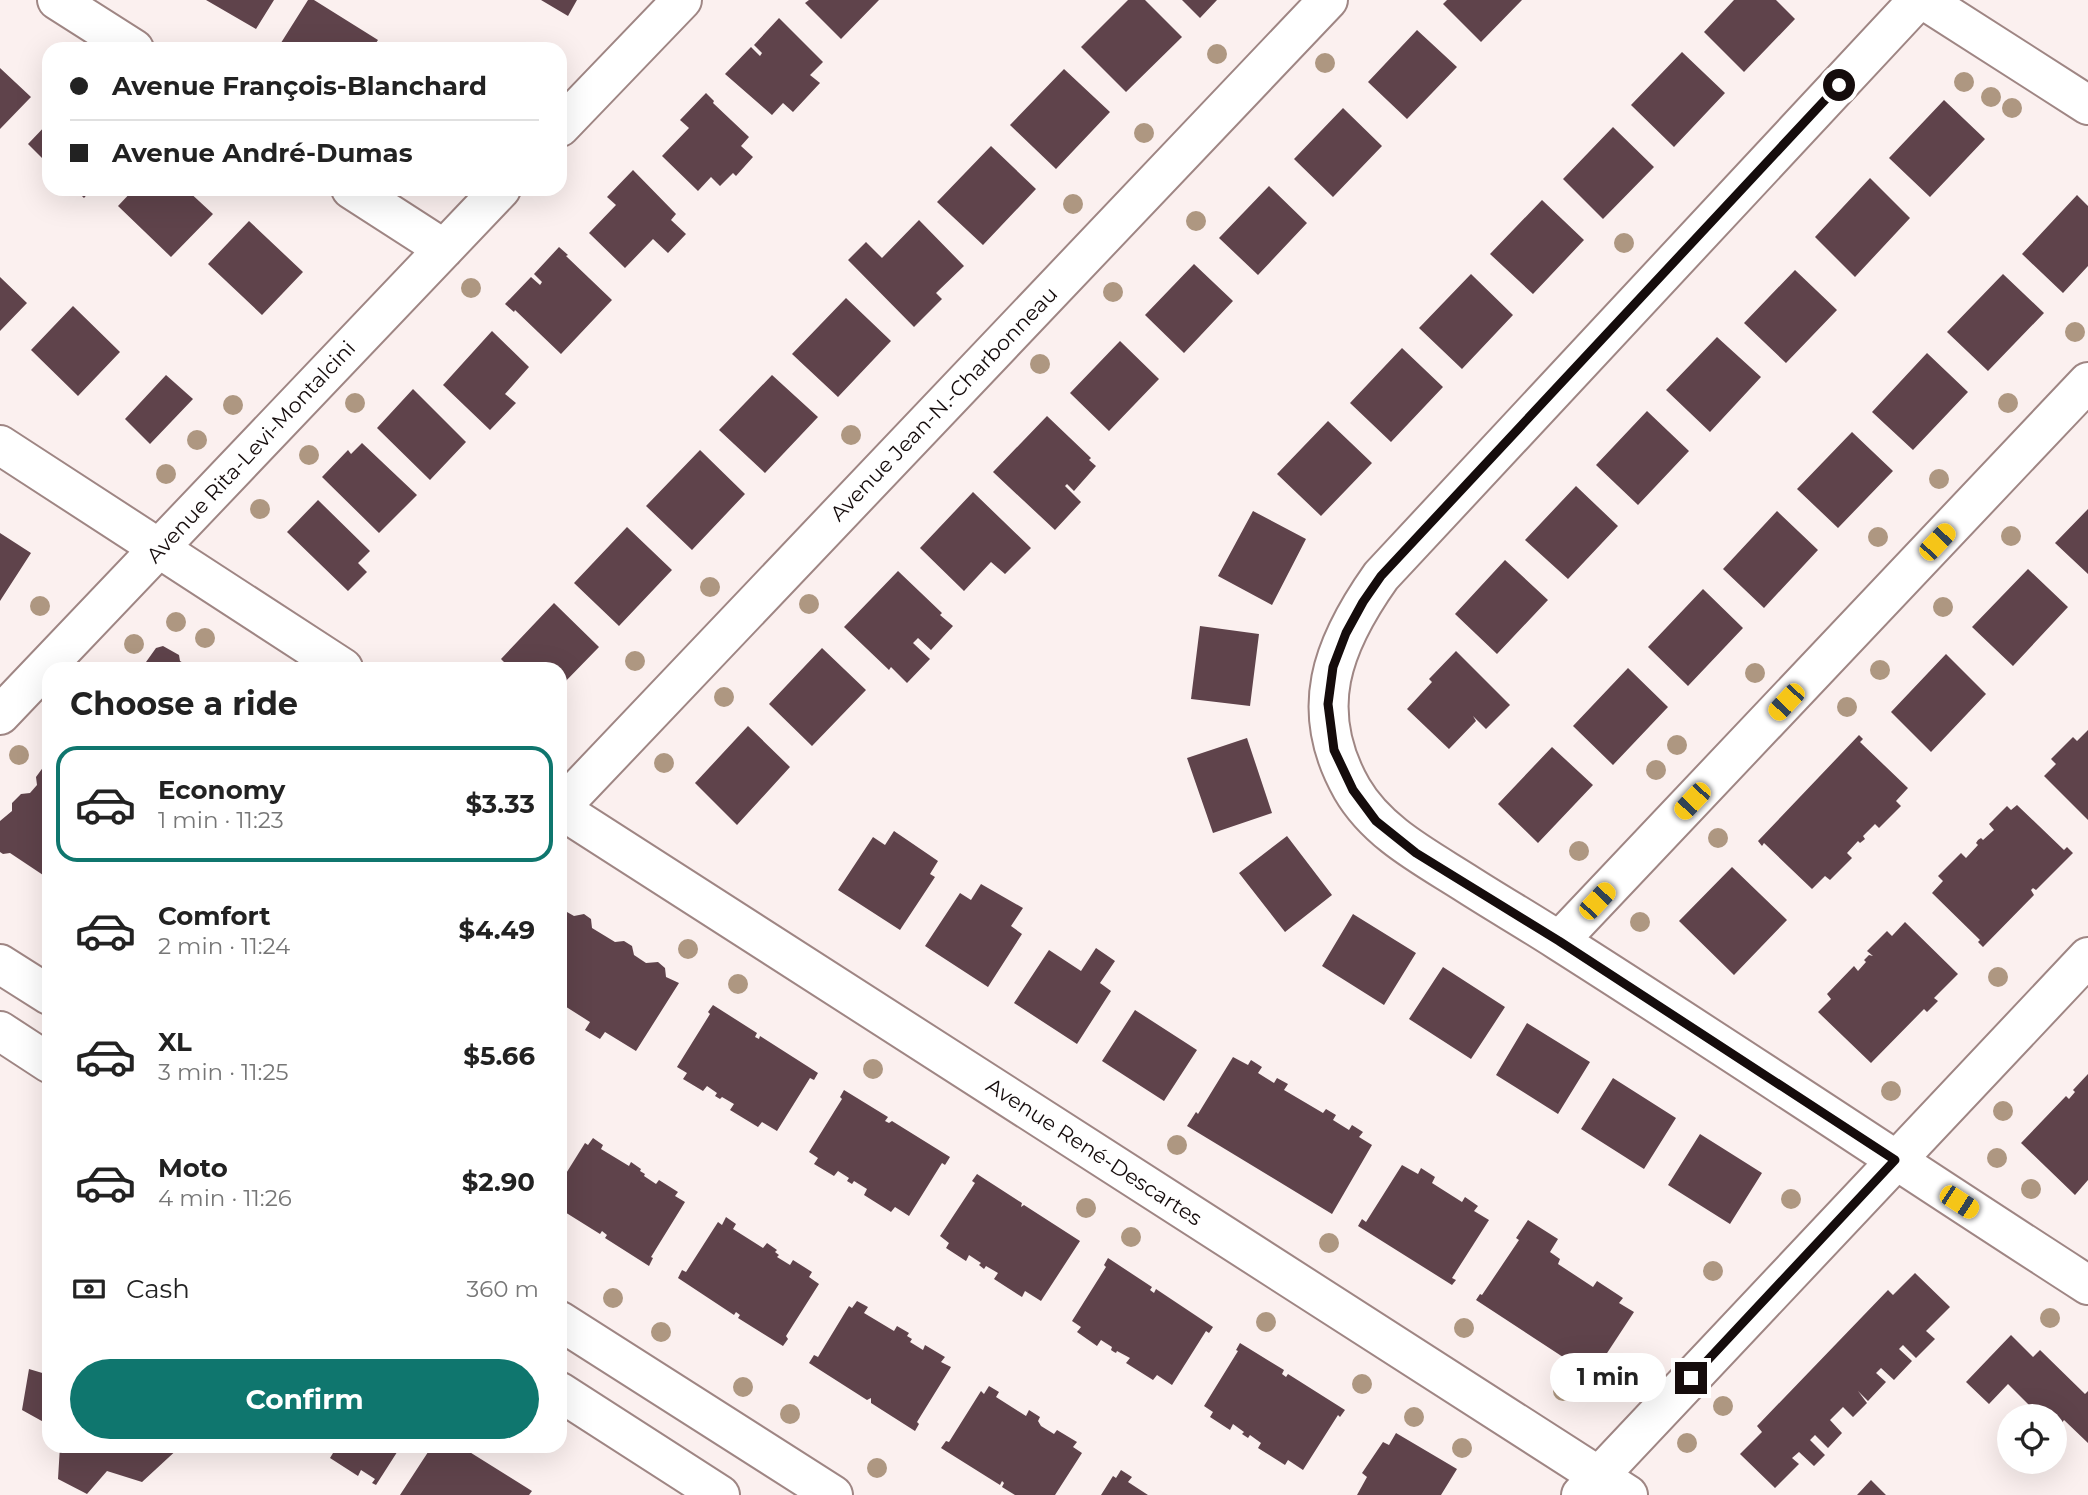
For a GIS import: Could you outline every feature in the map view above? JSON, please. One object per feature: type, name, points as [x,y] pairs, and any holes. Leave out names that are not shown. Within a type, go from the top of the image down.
[{"type":"street","points":[[57,0],[123,42]]},
{"type":"street","points":[[567,120],[682,0]]},
{"type":"street","name":"Avenue Jean-N.-Charbonneau","points":[[567,801],[1328,0]]},
{"type":"street","points":[[1918,0],[1381,576],[1346,633],[1333,667],[1328,704],[1334,750],[1353,790],[1376,821],[1416,853],[1559,941],[2088,1285]]},
{"type":"street","points":[[1924,0],[2088,105]]},
{"type":"street","points":[[362,196],[444,248]]},
{"type":"street","name":"Avenue Rita-Levi-Montalcini","points":[[51,662],[494,196]]},
{"type":"street","points":[[1559,941],[2088,382]]},
{"type":"street","points":[[0,445],[334,662]]},
{"type":"street","name":"Avenue Rita-Levi-Montalcini","points":[[0,715],[42,671]]},
{"type":"street","name":"Avenue René-Descartes","points":[[567,813],[1602,1489]]},
{"type":"street","points":[[1602,1489],[1895,1160],[2088,957]]},
{"type":"street","points":[[0,964],[42,991]]},
{"type":"street","points":[[0,1031],[42,1058]]},
{"type":"street","points":[[567,1325],[833,1495]]},
{"type":"street","points":[[567,1397],[720,1495]]},
{"type":"building","points":[[206,0],[274,0],[256,29]]},
{"type":"building","points":[[308,0],[314,0],[378,40],[377,42],[282,42]]},
{"type":"building","points":[[541,0],[577,0],[568,16]]},
{"type":"building","points":[[809,0],[879,0],[841,39],[805,3]]},
{"type":"building","points":[[1128,0],[1145,0],[1182,37],[1126,92],[1081,47]]},
{"type":"building","points":[[1182,0],[1217,0],[1200,18]]},
{"type":"building","points":[[1447,0],[1522,0],[1481,42],[1443,4]]},
{"type":"building","points":[[1734,0],[1776,0],[1795,19],[1744,72],[1704,32]]},
{"type":"building","points":[[779,18],[823,62],[810,75],[820,83],[793,112],[783,103],[772,115],[725,74],[751,47],[760,56],[762,53],[754,45]]},
{"type":"building","points":[[1417,30],[1457,67],[1407,119],[1368,82]]},
{"type":"building","points":[[1682,52],[1725,93],[1674,147],[1631,105]]},
{"type":"building","points":[[0,68],[31,97],[0,129]]},
{"type":"building","points":[[1064,69],[1110,112],[1056,169],[1010,125]]},
{"type":"building","points":[[706,93],[749,137],[741,146],[753,157],[736,176],[733,173],[720,186],[711,177],[698,191],[662,156],[689,128],[680,120]]},
{"type":"building","points":[[1944,100],[1985,139],[1930,197],[1889,158]]},
{"type":"building","points":[[1343,108],[1382,146],[1333,197],[1294,159]]},
{"type":"building","points":[[1613,127],[1654,167],[1603,219],[1563,179]]},
{"type":"building","points":[[42,129],[42,158],[28,144]]},
{"type":"building","points":[[991,146],[1036,189],[983,245],[937,202]]},
{"type":"building","points":[[633,170],[676,214],[671,220],[686,234],[668,253],[653,239],[625,268],[589,233],[616,205],[607,197]]},
{"type":"building","points":[[1870,178],[1910,218],[1855,277],[1815,237]]},
{"type":"building","points":[[1269,186],[1307,223],[1258,275],[1219,238]]},
{"type":"building","points":[[2077,195],[2088,206],[2088,266],[2063,293],[2022,254]]},
{"type":"building","points":[[127,196],[194,196],[213,214],[171,257],[118,206]]},
{"type":"building","points":[[1542,200],[1584,240],[1533,294],[1490,254]]},
{"type":"building","points":[[919,220],[964,266],[936,293],[942,299],[914,327],[848,260],[866,242],[882,258]]},
{"type":"building","points":[[249,221],[303,272],[262,315],[208,264]]},
{"type":"building","points":[[559,247],[612,300],[561,354],[515,310],[514,312],[505,304],[531,277],[540,285],[542,282],[534,274]]},
{"type":"building","points":[[1194,264],[1233,301],[1184,353],[1145,315]]},
{"type":"building","points":[[1795,270],[1837,310],[1786,363],[1744,323]]},
{"type":"building","points":[[1471,274],[1513,315],[1462,369],[1419,328]]},
{"type":"building","points":[[2003,274],[2044,313],[1988,371],[1947,332]]},
{"type":"building","points":[[0,277],[27,303],[0,331]]},
{"type":"building","points":[[846,298],[891,341],[838,397],[792,354]]},
{"type":"building","points":[[73,306],[120,352],[78,396],[31,350]]},
{"type":"building","points":[[492,331],[529,367],[505,394],[516,403],[490,430],[443,385]]},
{"type":"building","points":[[1717,337],[1761,377],[1710,432],[1666,390]]},
{"type":"building","points":[[1120,341],[1159,379],[1109,431],[1070,393]]},
{"type":"building","points":[[1402,348],[1443,387],[1391,442],[1350,403]]},
{"type":"building","points":[[1927,353],[1968,392],[1913,450],[1872,412]]},
{"type":"building","points":[[166,375],[193,399],[150,444],[125,419]]},
{"type":"building","points":[[772,375],[818,417],[765,473],[719,430]]},
{"type":"building","points":[[413,389],[466,442],[430,480],[377,428]]},
{"type":"building","points":[[1647,411],[1689,451],[1638,505],[1596,465]]},
{"type":"building","points":[[1047,416],[1096,466],[1074,491],[1067,484],[1065,486],[1081,502],[1055,530],[993,472]]},
{"type":"building","points":[[1328,421],[1372,463],[1321,516],[1277,474]]},
{"type":"building","points":[[1852,432],[1893,471],[1838,528],[1797,489]]},
{"type":"building","points":[[362,443],[417,495],[379,533],[322,477],[348,450],[351,454]]},
{"type":"building","points":[[700,450],[745,494],[692,550],[646,506]]},
{"type":"building","points":[[1576,486],[1618,526],[1568,579],[1525,540]]},
{"type":"building","points":[[973,492],[1031,548],[1005,574],[991,562],[964,591],[920,548]]},
{"type":"building","points":[[318,500],[370,551],[358,563],[367,572],[348,591],[287,532]]},
{"type":"building","points":[[2088,509],[2088,574],[2055,543]]},
{"type":"building","points":[[1253,511],[1306,539],[1272,605],[1218,576]]},
{"type":"building","points":[[1777,511],[1818,550],[1764,608],[1723,569]]},
{"type":"building","points":[[627,527],[672,570],[619,626],[574,583]]},
{"type":"building","points":[[0,533],[31,553],[0,601]]},
{"type":"building","points":[[1505,560],[1548,600],[1497,654],[1455,614]]},
{"type":"building","points":[[2028,569],[2068,607],[2013,666],[1972,627]]},
{"type":"building","points":[[898,571],[953,626],[931,650],[918,638],[913,643],[930,659],[907,683],[891,667],[889,670],[844,627]]},
{"type":"building","points":[[1703,589],[1743,628],[1688,686],[1648,647]]},
{"type":"building","points":[[554,603],[599,647],[567,680],[567,662],[504,662],[501,659]]},
{"type":"building","points":[[1200,626],[1259,634],[1250,706],[1191,699]]},
{"type":"building","points":[[163,646],[179,655],[182,662],[146,662],[156,648]]},
{"type":"building","points":[[822,648],[866,690],[812,746],[769,704]]},
{"type":"building","points":[[1456,651],[1510,705],[1486,729],[1473,716],[1476,721],[1449,749],[1407,709],[1432,682],[1429,679]]},
{"type":"building","points":[[1946,654],[1986,694],[1931,752],[1891,712]]},
{"type":"building","points":[[1628,668],[1668,707],[1613,765],[1573,726]]},
{"type":"building","points":[[748,726],[790,767],[737,825],[695,783]]},
{"type":"building","points":[[2088,730],[2088,820],[2044,776],[2056,764],[2051,759],[2073,737],[2077,741]]},
{"type":"building","points":[[1859,735],[1863,739],[1860,742],[1908,788],[1896,801],[1901,806],[1879,828],[1875,824],[1863,836],[1865,839],[1860,843],[1858,841],[1847,853],[1852,858],[1830,880],[1825,876],[1812,889],[1764,843],[1762,846],[1758,841]]},
{"type":"building","points":[[1247,738],[1272,813],[1213,833],[1187,758]]},
{"type":"building","points":[[1552,747],[1593,785],[1538,843],[1498,804]]},
{"type":"building","points":[[42,769],[42,874],[10,853],[0,852],[0,821],[12,811],[12,803],[21,794],[30,793],[37,785],[36,777]]},
{"type":"building","points":[[2017,805],[2064,850],[2067,847],[2073,853],[2036,890],[2031,890],[2034,895],[1983,947],[1978,942],[1980,940],[1932,893],[1943,881],[1938,876],[1961,853],[1966,858],[1978,845],[1978,840],[1983,840],[1994,830],[1989,824],[2007,806],[2011,810]]},
{"type":"building","points":[[894,831],[938,861],[930,874],[935,877],[900,930],[838,890],[873,837],[885,845]]},
{"type":"building","points":[[1287,836],[1332,895],[1285,932],[1239,873]]},
{"type":"building","points":[[1732,867],[1787,920],[1734,975],[1679,921]]},
{"type":"building","points":[[981,884],[1023,908],[1011,926],[1022,934],[988,987],[925,946],[960,893],[971,900]]},
{"type":"building","points":[[567,912],[574,916],[584,914],[591,919],[592,928],[615,942],[624,941],[632,946],[634,955],[646,963],[658,962],[665,968],[666,977],[679,983],[636,1051],[605,1032],[600,1039],[585,1030],[590,1022],[567,1007]]},
{"type":"building","points":[[1353,914],[1416,953],[1384,1005],[1322,966]]},
{"type":"building","points":[[1905,922],[1958,974],[1934,998],[1938,1001],[1927,1012],[1924,1009],[1871,1063],[1818,1012],[1831,999],[1827,994],[1854,966],[1858,971],[1869,955],[1873,956],[1867,951],[1887,931],[1892,936]]},
{"type":"building","points":[[1096,948],[1115,961],[1100,983],[1111,991],[1077,1044],[1014,1003],[1049,950],[1081,971]]},
{"type":"building","points":[[1443,967],[1505,1007],[1471,1059],[1409,1019]]},
{"type":"building","points":[[713,1005],[757,1033],[755,1037],[759,1039],[760,1036],[818,1073],[814,1080],[810,1078],[777,1131],[762,1122],[758,1127],[730,1110],[734,1104],[715,1096],[717,1093],[707,1086],[703,1091],[683,1079],[687,1073],[677,1067]]},
{"type":"building","points":[[1135,1010],[1197,1050],[1164,1101],[1102,1061]]},
{"type":"building","points":[[1527,1023],[1590,1062],[1558,1114],[1496,1075]]},
{"type":"building","points":[[1233,1057],[1248,1065],[1251,1060],[1262,1067],[1258,1073],[1274,1083],[1277,1078],[1288,1084],[1284,1090],[1323,1113],[1326,1109],[1336,1115],[1333,1120],[1349,1130],[1352,1125],[1363,1132],[1359,1137],[1372,1145],[1332,1214],[1187,1126],[1196,1112],[1198,1114]]},
{"type":"building","points":[[2088,1074],[2088,1180],[2075,1195],[2021,1143],[2066,1096],[2069,1099],[2075,1092],[2073,1090]]},
{"type":"building","points":[[1613,1078],[1676,1118],[1644,1169],[1581,1129]]},
{"type":"building","points":[[844,1090],[888,1117],[885,1121],[892,1121],[950,1157],[945,1165],[942,1163],[909,1216],[895,1207],[891,1212],[864,1195],[867,1189],[854,1181],[852,1184],[847,1181],[849,1178],[838,1171],[834,1176],[814,1164],[818,1158],[809,1152],[842,1099],[840,1097]]},
{"type":"building","points":[[1700,1134],[1762,1173],[1730,1224],[1668,1185]]},
{"type":"building","points":[[593,1138],[603,1145],[601,1149],[629,1166],[631,1162],[656,1184],[659,1180],[678,1192],[675,1196],[685,1202],[651,1257],[653,1258],[649,1266],[605,1238],[607,1235],[602,1231],[600,1234],[567,1213],[567,1172],[585,1143],[588,1145]]},
{"type":"building","points":[[1402,1165],[1418,1174],[1421,1168],[1435,1177],[1432,1183],[1462,1202],[1465,1197],[1478,1206],[1474,1211],[1489,1220],[1452,1278],[1456,1280],[1452,1285],[1358,1226],[1362,1219],[1366,1222]]},
{"type":"building","points":[[977,1174],[1022,1203],[1021,1207],[1024,1205],[1080,1241],[1041,1301],[1025,1291],[1022,1297],[994,1279],[998,1273],[986,1266],[984,1269],[979,1265],[981,1263],[969,1255],[966,1261],[946,1248],[949,1243],[940,1236],[975,1183],[972,1181]]},
{"type":"building","points":[[726,1217],[736,1224],[733,1229],[763,1248],[767,1243],[777,1250],[777,1257],[790,1265],[793,1260],[812,1272],[809,1277],[819,1284],[786,1336],[788,1339],[783,1346],[738,1318],[740,1315],[736,1312],[734,1315],[678,1278],[682,1270],[686,1272],[718,1222],[722,1225]]},
{"type":"building","points":[[1528,1220],[1558,1239],[1550,1252],[1560,1259],[1558,1264],[1593,1287],[1597,1281],[1623,1298],[1619,1303],[1634,1312],[1592,1376],[1476,1300],[1519,1240],[1516,1238]]},
{"type":"building","points":[[1108,1258],[1152,1287],[1150,1290],[1154,1293],[1156,1289],[1213,1327],[1209,1333],[1206,1331],[1172,1385],[1157,1375],[1153,1380],[1126,1363],[1130,1358],[1114,1352],[1112,1347],[1101,1340],[1097,1346],[1077,1332],[1081,1327],[1072,1321],[1106,1267],[1104,1265]]},
{"type":"building","points":[[1915,1273],[1950,1307],[1926,1331],[1935,1339],[1916,1358],[1903,1345],[1899,1349],[1912,1361],[1894,1380],[1881,1368],[1876,1373],[1886,1382],[1868,1401],[1858,1391],[1867,1403],[1853,1417],[1843,1407],[1830,1420],[1842,1433],[1828,1448],[1815,1435],[1810,1440],[1825,1455],[1814,1466],[1799,1452],[1792,1458],[1799,1464],[1775,1488],[1740,1454],[1762,1432],[1757,1426],[1888,1290],[1893,1295]]},
{"type":"building","points":[[857,1301],[868,1307],[864,1313],[894,1331],[897,1326],[909,1333],[907,1336],[912,1339],[910,1342],[923,1350],[925,1345],[945,1357],[941,1362],[951,1367],[917,1422],[919,1424],[915,1431],[871,1403],[871,1398],[867,1400],[809,1363],[814,1355],[818,1357],[849,1306],[852,1308]]},
{"type":"building","points":[[2011,1335],[2033,1357],[2040,1350],[2085,1394],[2088,1391],[2088,1443],[2067,1423],[2067,1404],[2028,1404],[2008,1384],[1989,1404],[1966,1382]]},
{"type":"building","points":[[1240,1343],[1284,1370],[1282,1374],[1286,1377],[1288,1374],[1345,1410],[1340,1417],[1338,1415],[1303,1470],[1288,1460],[1285,1465],[1258,1448],[1261,1443],[1250,1435],[1248,1438],[1242,1434],[1244,1432],[1233,1424],[1230,1430],[1210,1417],[1213,1412],[1204,1406],[1238,1351],[1236,1350]]},
{"type":"building","points":[[29,1369],[42,1373],[42,1421],[22,1410]]},
{"type":"building","points":[[989,1386],[999,1392],[996,1397],[1026,1416],[1029,1410],[1040,1417],[1038,1421],[1041,1426],[1054,1434],[1057,1430],[1077,1442],[1073,1447],[1082,1453],[1055,1495],[1015,1495],[1002,1487],[1002,1481],[1000,1485],[941,1448],[946,1441],[949,1442],[981,1391],[984,1394]]},
{"type":"building","points":[[1396,1433],[1457,1469],[1441,1495],[1357,1495],[1367,1477],[1362,1473],[1383,1442],[1389,1445]]},
{"type":"building","points":[[60,1453],[173,1453],[142,1482],[107,1471],[87,1494],[58,1479]]},
{"type":"building","points":[[333,1453],[397,1453],[376,1485],[372,1483],[375,1479],[361,1470],[358,1476],[330,1458]]},
{"type":"building","points":[[427,1453],[471,1453],[532,1491],[529,1495],[400,1495]]},
{"type":"building","points":[[1121,1470],[1132,1477],[1128,1482],[1148,1495],[1101,1495],[1113,1476],[1116,1478]]},
{"type":"building","points":[[1871,1480],[1886,1495],[1857,1495]]},
{"type":"route","points":[[1691,1378],[1895,1160],[1559,941],[1416,853],[1376,821],[1353,790],[1334,750],[1328,704],[1333,667],[1346,633],[1381,576],[1839,85]]}]
